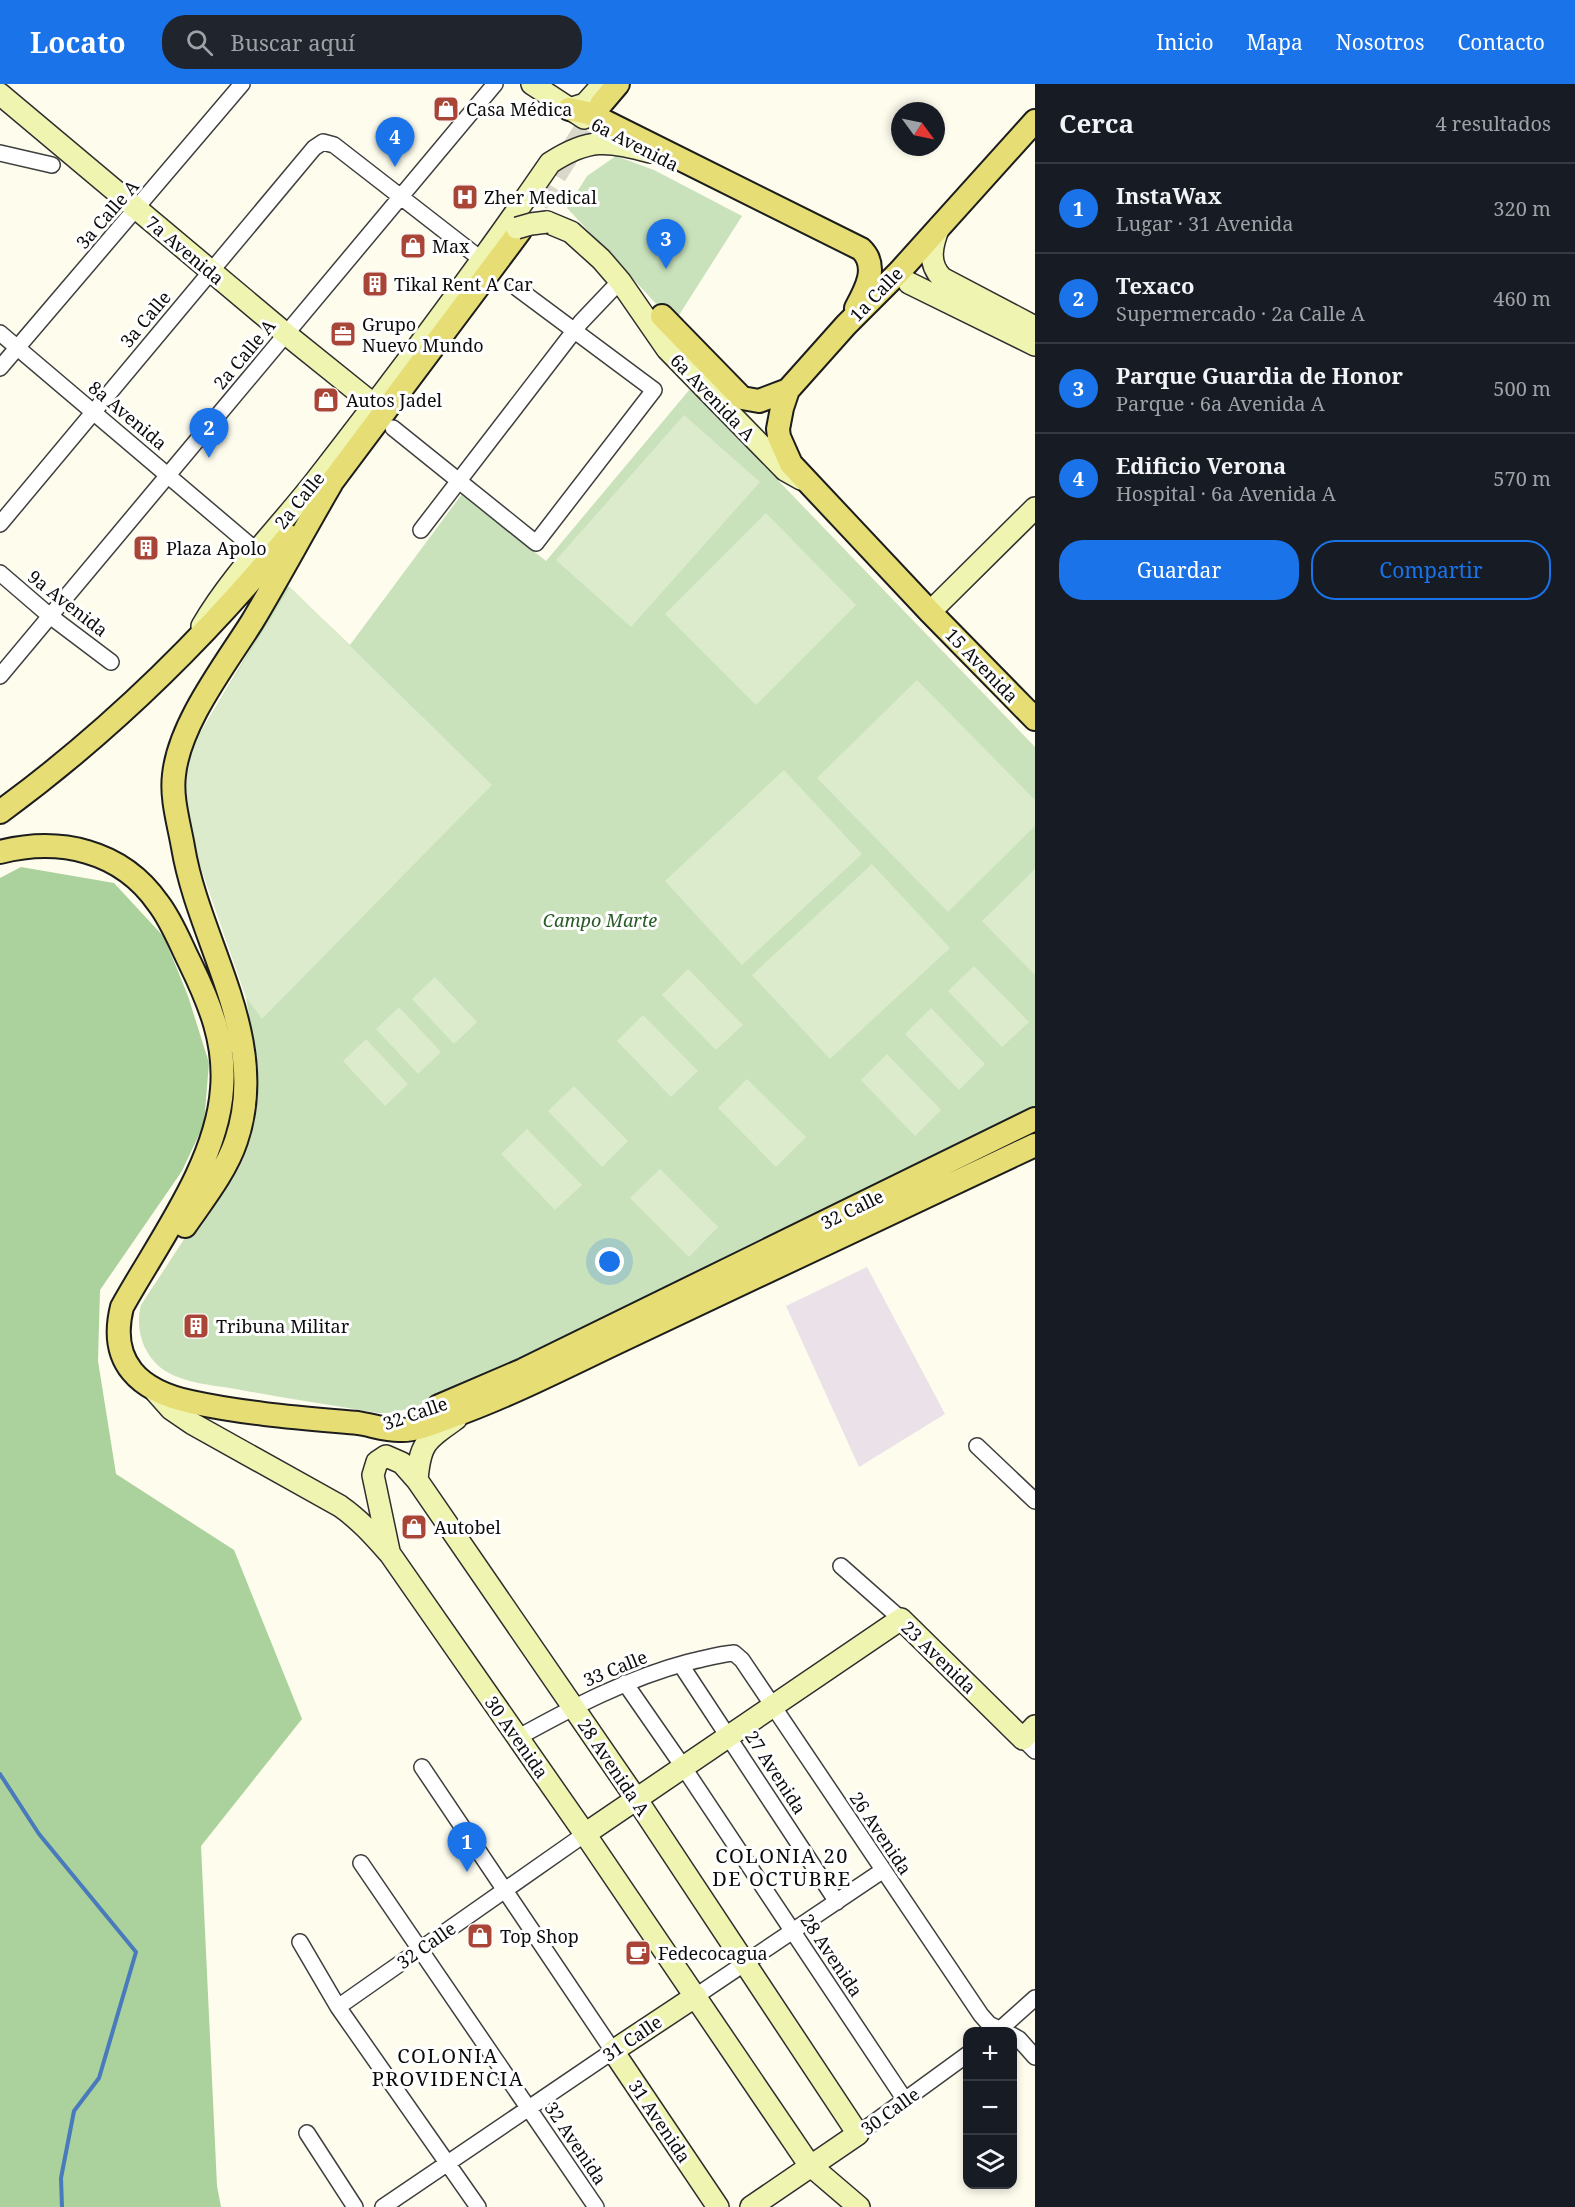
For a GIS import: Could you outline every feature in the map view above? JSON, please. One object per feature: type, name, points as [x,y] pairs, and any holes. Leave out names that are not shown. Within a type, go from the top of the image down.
[{"type":"main road","points":[[602,94],[618,84]]},
{"type":"main road","points":[[569,109],[588,113],[861,249],[867,256],[871,273],[861,299],[846,325]]},
{"type":"main road","name":"1a Calle","points":[[809,484],[787,458],[779,437],[779,418],[788,390],[1035,122]]},
{"type":"main road","name":"2a Calle","points":[[192,643],[244,590],[331,484],[518,230]]},
{"type":"main road","points":[[662,316],[742,398],[759,401],[788,390]]},
{"type":"main road","points":[[122,1307],[161,1263],[227,1159],[236,1143],[242,1122],[246,1072],[238,1019],[187,870],[173,789],[176,759],[197,710],[254,619],[331,484]]},
{"type":"main road","name":"6a Avenida A","points":[[809,484],[930,612]]},
{"type":"main road","name":"15 Avenida","points":[[930,612],[1035,719]]},
{"type":"main road","points":[[0,812],[69,759],[125,710],[192,643]]},
{"type":"main road","points":[[0,852],[19,847],[44,845],[67,847],[90,852],[122,868],[157,901],[170,921],[206,994],[216,1022],[221,1046],[222,1089],[216,1125],[208,1150],[195,1182],[122,1307],[118,1331],[123,1355],[136,1376],[155,1391],[181,1400],[218,1408],[274,1416],[375,1425]]},
{"type":"main road","name":"32 Calle","points":[[375,1425],[422,1413],[524,1370],[1035,1119]]},
{"type":"main road","name":"32 Calle","points":[[375,1425],[399,1430],[422,1427],[469,1410],[877,1221],[1035,1145]]},
{"type":"street","name":"3a Calle A","points":[[0,368],[242,84]]},
{"type":"street","name":"2a Calle A","points":[[0,676],[495,84]]},
{"type":"street","name":"6a Avenida","points":[[532,84],[569,109],[846,251]]},
{"type":"street","name":"7a Avenida","points":[[0,94],[211,272],[373,404]]},
{"type":"street","points":[[569,109],[585,104],[602,94]]},
{"type":"street","name":"3a Calle","points":[[0,524],[314,148],[323,142],[334,145],[401,196]]},
{"type":"street","name":"2a Calle","points":[[192,643],[216,602],[317,479],[487,254],[550,163],[566,152],[580,147],[609,142],[650,152]]},
{"type":"street","points":[[0,153],[52,165]]},
{"type":"street","points":[[401,196],[487,254]]},
{"type":"street","name":"6a Avenida A","points":[[487,254],[518,230],[531,224],[547,222],[571,232],[601,259],[620,281],[667,350],[785,470],[809,484]]},
{"type":"street","points":[[939,227],[933,244],[934,267],[938,273],[958,288],[1035,327]]},
{"type":"street","points":[[421,530],[574,330],[620,281]]},
{"type":"street","points":[[909,283],[1035,345]]},
{"type":"street","points":[[393,428],[536,543],[654,390],[517,288]]},
{"type":"street","name":"8a Avenida","points":[[0,333],[258,552]]},
{"type":"street","points":[[930,612],[1035,508]]},
{"type":"street","name":"9a Avenida","points":[[0,573],[50,616],[111,662]]},
{"type":"street","name":"30 Avenida","points":[[155,1391],[171,1409],[193,1424],[348,1512],[372,1533],[390,1554],[585,1834],[809,2163],[859,2207]]},
{"type":"street","points":[[417,1480],[420,1455],[427,1441],[469,1410]]},
{"type":"street","points":[[977,1446],[1035,1501]]},
{"type":"street","name":"28 Avenida A","points":[[390,1554],[373,1475],[377,1462],[386,1456],[402,1463],[417,1480],[637,1800],[858,2134]]},
{"type":"street","name":"23 Avenida","points":[[841,1566],[1031,1739]]},
{"type":"street","name":"32 Calle","points":[[338,2007],[585,1834],[900,1619]]},
{"type":"street","name":"33 Calle","points":[[517,1738],[573,1707],[625,1683],[724,1653],[734,1653]]},
{"type":"street","name":"26 Avenida","points":[[734,1653],[741,1660],[981,2015],[995,2027]]},
{"type":"street","name":"27 Avenida","points":[[681,1665],[837,1902]]},
{"type":"street","name":"28 Avenida","points":[[625,1683],[905,2100]]},
{"type":"street","name":"31 Avenida","points":[[422,1767],[718,2207]]},
{"type":"street","name":"32 Avenida","points":[[361,1863],[596,2207]]},
{"type":"street","name":"31 Calle","points":[[383,2207],[882,1871]]},
{"type":"street","points":[[300,1942],[338,2007],[478,2207]]},
{"type":"street","points":[[1009,2027],[1035,1998]]},
{"type":"street","points":[[1017,2037],[1035,2057]]},
{"type":"street","name":"30 Calle","points":[[752,2207],[809,2163],[858,2134],[963,2058]]},
{"type":"street","points":[[307,2133],[355,2207]]},
{"type":"shaded area","points":[[867,1267],[945,1414],[859,1467],[786,1306]]},
{"type":"green space","points":[[616,156],[654,170],[742,216],[674,323],[567,208],[587,176]]},
{"type":"green space","name":"Campo Marte","points":[[690,389],[1035,747],[1035,1109],[767,1242],[413,1408],[378,1413],[207,1385],[169,1373],[154,1362],[145,1347],[139,1322],[141,1305],[232,1166],[256,1100],[257,1066],[246,997],[186,824],[196,740],[288,586],[350,645],[462,494],[546,561]]},
{"type":"green space","points":[[684,415],[760,482],[631,627],[556,560]]},
{"type":"green space","points":[[766,513],[856,605],[756,705],[665,614]]},
{"type":"green space","points":[[290,587],[492,785],[262,1019],[246,997],[186,824],[184,783],[196,740]]},
{"type":"green space","points":[[917,680],[1035,800],[1035,826],[948,912],[817,778]]},
{"type":"green space","points":[[784,770],[862,854],[742,965],[665,881]]},
{"type":"green space","points":[[872,864],[950,948],[830,1059],[752,975]]},
{"type":"green space","points":[[21,867],[114,883],[164,937],[188,996],[209,1063],[204,1124],[182,1171],[100,1290],[98,1361],[116,1474],[234,1550],[302,1719],[201,1846],[217,2186],[221,2207],[0,2207],[0,878]]},
{"type":"green space","points":[[1035,869],[1035,975],[982,921]]},
{"type":"green space","points":[[974,966],[1029,1022],[1002,1047],[948,991]]},
{"type":"green space","points":[[688,969],[743,1025],[716,1050],[662,995]]},
{"type":"green space","points":[[435,977],[477,1022],[454,1044],[412,999]]},
{"type":"green space","points":[[399,1007],[441,1052],[418,1074],[376,1029]]},
{"type":"green space","points":[[931,1008],[985,1064],[959,1090],[905,1034]]},
{"type":"green space","points":[[643,1015],[698,1071],[671,1097],[617,1041]]},
{"type":"green space","points":[[366,1039],[408,1084],[385,1106],[343,1061]]},
{"type":"green space","points":[[887,1054],[941,1110],[915,1136],[861,1080]]},
{"type":"green space","points":[[747,1079],[806,1137],[776,1167],[718,1108]]},
{"type":"green space","points":[[574,1086],[628,1141],[602,1167],[548,1111]]},
{"type":"green space","points":[[527,1129],[582,1185],[555,1210],[501,1154]]},
{"type":"green space","points":[[660,1169],[718,1227],[689,1257],[630,1198]]},
{"type":"waterway","points":[[0,1774],[39,1834],[136,1952],[99,2078],[74,2111],[61,2178],[62,2207]]},
{"type":"tunnel","points":[[520,231],[601,104]]},
{"type":"place","name":"Casa Médica","points":[[446,109]]},
{"type":"place","name":"Edificio Verona","points":[[395,167]]},
{"type":"place","name":"Zher Medical","points":[[465,197]]},
{"type":"place","name":"Max","points":[[413,246]]},
{"type":"place","name":"Parque Guardia de Honor","points":[[666,269]]},
{"type":"place","name":"Tikal Rent A Car","points":[[375,284]]},
{"type":"place","name":"Grupo Nuevo Mundo","points":[[343,334]]},
{"type":"place","name":"Autos Jadel","points":[[326,400]]},
{"type":"place","name":"Texaco","points":[[209,458]]},
{"type":"place","name":"Plaza Apolo","points":[[146,548]]},
{"type":"place","name":"Tribuna Militar","points":[[196,1326]]},
{"type":"place","name":"Autobel","points":[[414,1527]]},
{"type":"place","name":"InstaWax","points":[[467,1872]]},
{"type":"place","name":"Top Shop","points":[[480,1936]]},
{"type":"place","name":"Fedecocagua","points":[[638,1953]]},
{"type":"district","name":"COLONIA 20 DE OCTUBRE","points":[[782,1866]]},
{"type":"district","name":"COLONIA PROVIDENCIA","points":[[448,2066]]}]
